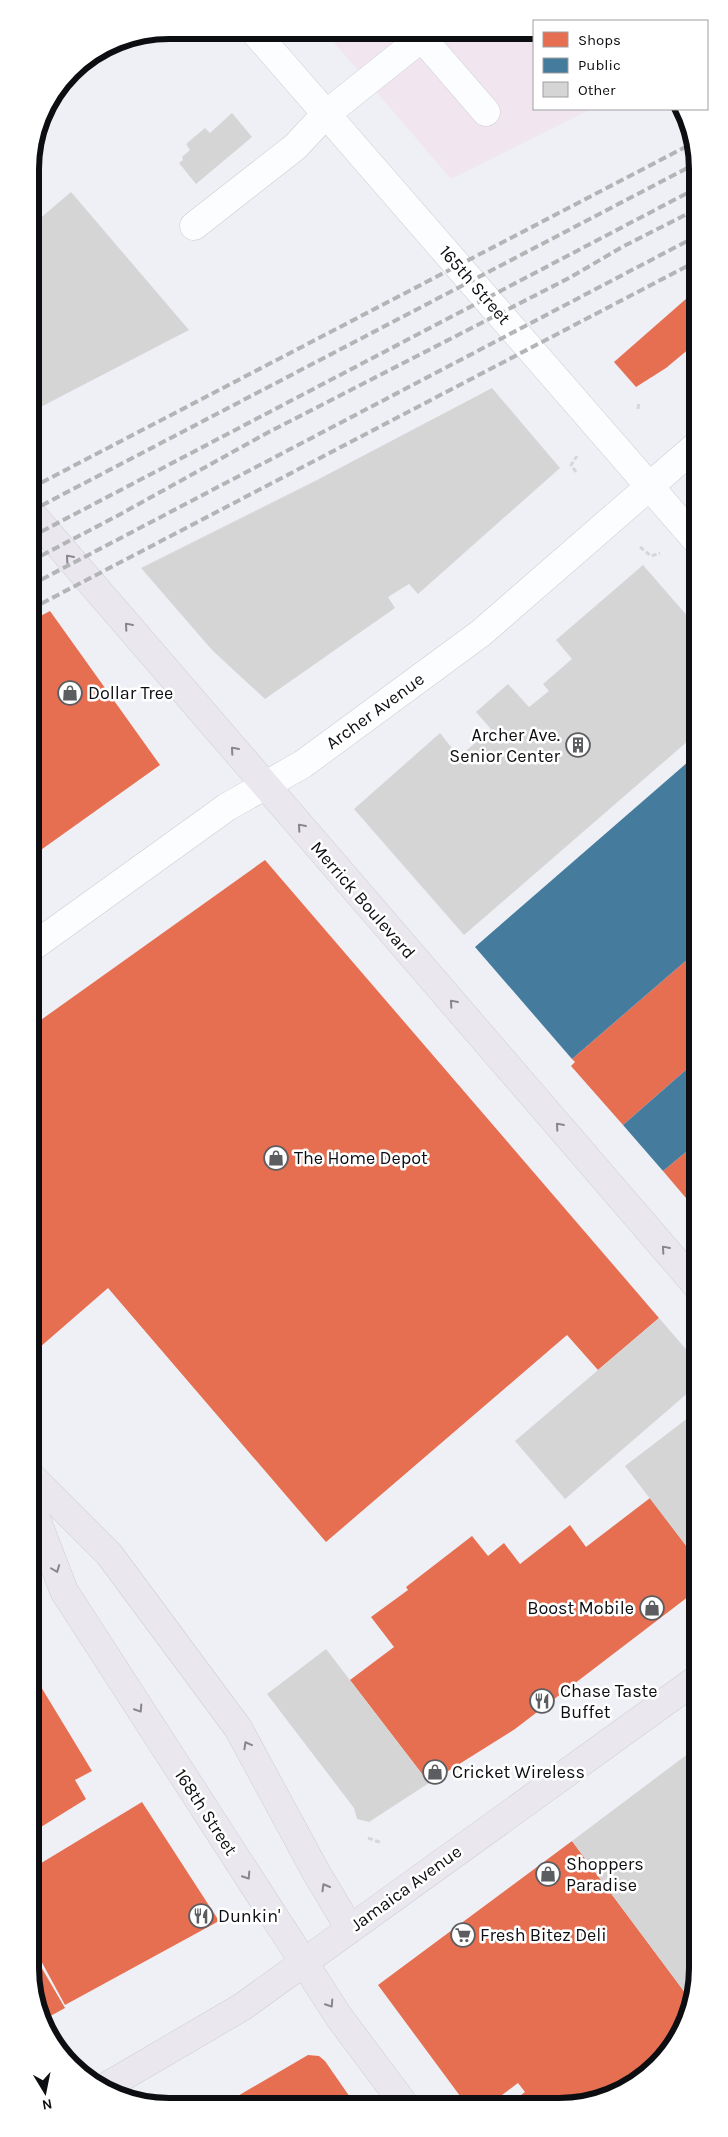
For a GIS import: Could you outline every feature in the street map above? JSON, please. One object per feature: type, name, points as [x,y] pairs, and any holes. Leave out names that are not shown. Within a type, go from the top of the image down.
[{"type":"main road","name":"Merrick Boulevard","points":[[39,522],[689,1277]]},
{"type":"main road","points":[[39,1484],[109,1554],[238,1728],[350,1929]]},
{"type":"main road","name":"168th Street","points":[[39,1526],[64,1591],[339,2016],[400,2098]]},
{"type":"main road","name":"Jamaica Avenue","points":[[110,2084],[242,2007],[689,1684]]},
{"type":"street","name":"165th Street","points":[[262,39],[689,532]]},
{"type":"street","points":[[194,226],[295,147],[326,115],[420,39]]},
{"type":"street","points":[[428,39],[486,112]]},
{"type":"street","name":"Archer Avenue","points":[[39,942],[228,807],[303,764],[480,634],[689,452]]},
{"type":"path","points":[[638,409],[640,402]]},
{"type":"path","points":[[576,472],[571,465],[577,456]]},
{"type":"path","points":[[640,547],[651,556],[660,553]]},
{"type":"path","points":[[368,1838],[382,1843]]},
{"type":"shaded area","points":[[331,39],[533,39],[533,110],[589,110],[451,179]]},
{"type":"building: Shops","points":[[689,296],[689,349],[666,368],[636,387],[614,362]]},
{"type":"building: Shops","name":"Dollar Tree","points":[[50,611],[160,765],[39,851],[39,617]]},
{"type":"building: Shops","name":"The Home Depot","points":[[265,860],[659,1318],[598,1370],[567,1335],[326,1542],[108,1288],[39,1348],[39,1021]]},
{"type":"building: Shops","points":[[689,958],[689,1067],[623,1125],[571,1066],[575,1062],[572,1059]]},
{"type":"building: Shops","points":[[689,1150],[689,1202],[663,1171]]},
{"type":"building: Shops","points":[[650,1498],[689,1549],[689,1596],[515,1729],[429,1783],[350,1680],[394,1647],[371,1617],[408,1590],[406,1587],[472,1536],[488,1556],[504,1543],[520,1564],[570,1525],[586,1547]]},
{"type":"building: Shops","points":[[39,1684],[92,1771],[75,1780],[86,1799],[39,1828]]},
{"type":"building: Shops","points":[[142,1802],[219,1921],[65,2005],[39,1957],[39,1864]]},
{"type":"building: Shops","points":[[572,1841],[687,1995],[676,2026],[657,2054],[645,2066],[624,2081],[609,2088],[593,2094],[576,2097],[517,2098],[525,2092],[518,2083],[498,2098],[462,2098],[378,1985]]},
{"type":"building: Shops","points":[[39,1963],[65,2008],[49,2017],[41,1994]]},
{"type":"building: Shops","points":[[308,2055],[319,2056],[325,2061],[351,2098],[234,2098]]},
{"type":"building: Public","points":[[689,761],[689,958],[572,1059],[475,947]]},
{"type":"building: Public","points":[[689,1067],[689,1150],[663,1171],[623,1125]]},
{"type":"building: Other","points":[[232,113],[252,137],[196,184],[179,163],[183,160],[182,157],[190,150],[186,144],[205,128],[210,133]]},
{"type":"building: Other","points":[[71,192],[189,330],[39,408],[39,219]]},
{"type":"building: Other","points":[[492,388],[560,468],[418,594],[409,584],[388,597],[395,608],[265,699],[212,650],[141,568],[319,479]]},
{"type":"building: Other","name":"Archer Ave. Senior Center","points":[[643,565],[689,618],[689,740],[464,935],[354,809],[440,733],[459,757],[491,729],[476,712],[508,684],[529,707],[549,691],[543,684],[572,659],[556,640]]},
{"type":"building: Other","points":[[659,1318],[689,1353],[689,1392],[565,1499],[515,1441]]},
{"type":"building: Other","points":[[689,1417],[689,1550],[625,1466]]},
{"type":"building: Other","points":[[326,1649],[429,1783],[369,1822],[357,1819],[354,1808],[267,1694]]},
{"type":"building: Other","points":[[689,1753],[689,1977],[687,1995],[572,1841]]},
{"type":"railway","points":[[39,484],[687,146]]},
{"type":"railway","points":[[39,507],[689,167]]},
{"type":"railway","points":[[39,533],[689,192]]},
{"type":"railway","points":[[39,557],[267,433],[569,278],[624,246],[689,213]]},
{"type":"railway","points":[[39,581],[689,240]]},
{"type":"railway","points":[[39,605],[689,265]]},
{"type":"place","name":"Dollar Tree","points":[[70,693]]},
{"type":"place","name":"Archer Ave. Senior Center","points":[[578,745]]},
{"type":"place","name":"The Home Depot","points":[[276,1158]]},
{"type":"place","name":"Boost Mobile","points":[[652,1608]]},
{"type":"place","name":"Chase Taste Buffet","points":[[542,1701]]},
{"type":"place","name":"Cricket Wireless","points":[[435,1772]]},
{"type":"place","name":"Shoppers Paradise","points":[[548,1874]]},
{"type":"place","name":"Dunkin'","points":[[201,1916]]},
{"type":"place","name":"Fresh Bitez Deli","points":[[463,1935]]}]
